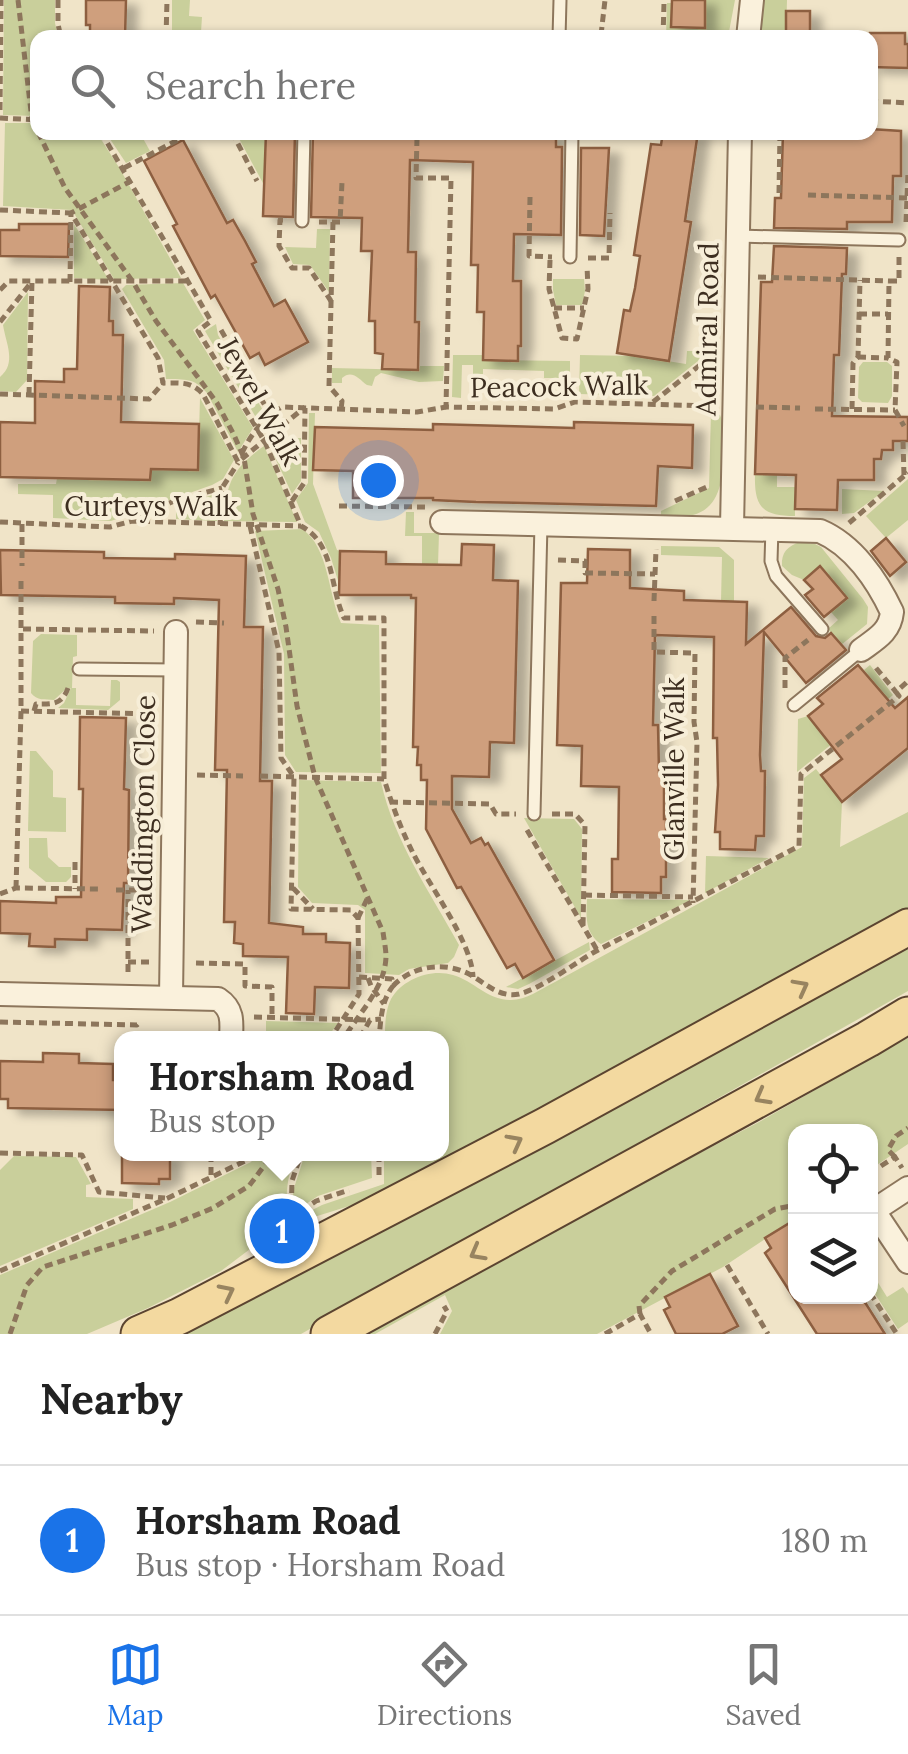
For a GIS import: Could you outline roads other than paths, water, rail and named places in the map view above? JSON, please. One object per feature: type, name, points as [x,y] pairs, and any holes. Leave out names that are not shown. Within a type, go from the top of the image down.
[{"type":"main road","points":[[139,1334],[528,1135],[908,926]]},
{"type":"main road","points":[[329,1334],[908,1015]]},
{"type":"street","points":[[749,30],[752,0]]},
{"type":"street","name":"Admiral Road","points":[[732,528],[740,140]]},
{"type":"street","points":[[442,522],[820,531],[857,558],[892,612],[886,631],[862,650]]},
{"type":"street","name":"Waddington Close","points":[[171,997],[176,632]]},
{"type":"street","points":[[0,994],[218,999],[226,1005],[232,1027]]},
{"type":"street","points":[[878,1208],[908,1188]]},
{"type":"street","points":[[873,1214],[908,1262]]},
{"type":"lane","points":[[559,30],[560,0]]},
{"type":"lane","points":[[302,221],[304,140]]},
{"type":"lane","points":[[570,257],[572,140]]},
{"type":"lane","points":[[738,236],[899,240]]},
{"type":"lane","points":[[528,814],[541,524]]},
{"type":"lane","points":[[772,528],[776,576],[822,629]]},
{"type":"lane","points":[[794,705],[862,650]]},
{"type":"lane","points":[[74,670],[175,670]]},
{"type":"place","name":"Horsham Road","points":[[282,1231]]}]
